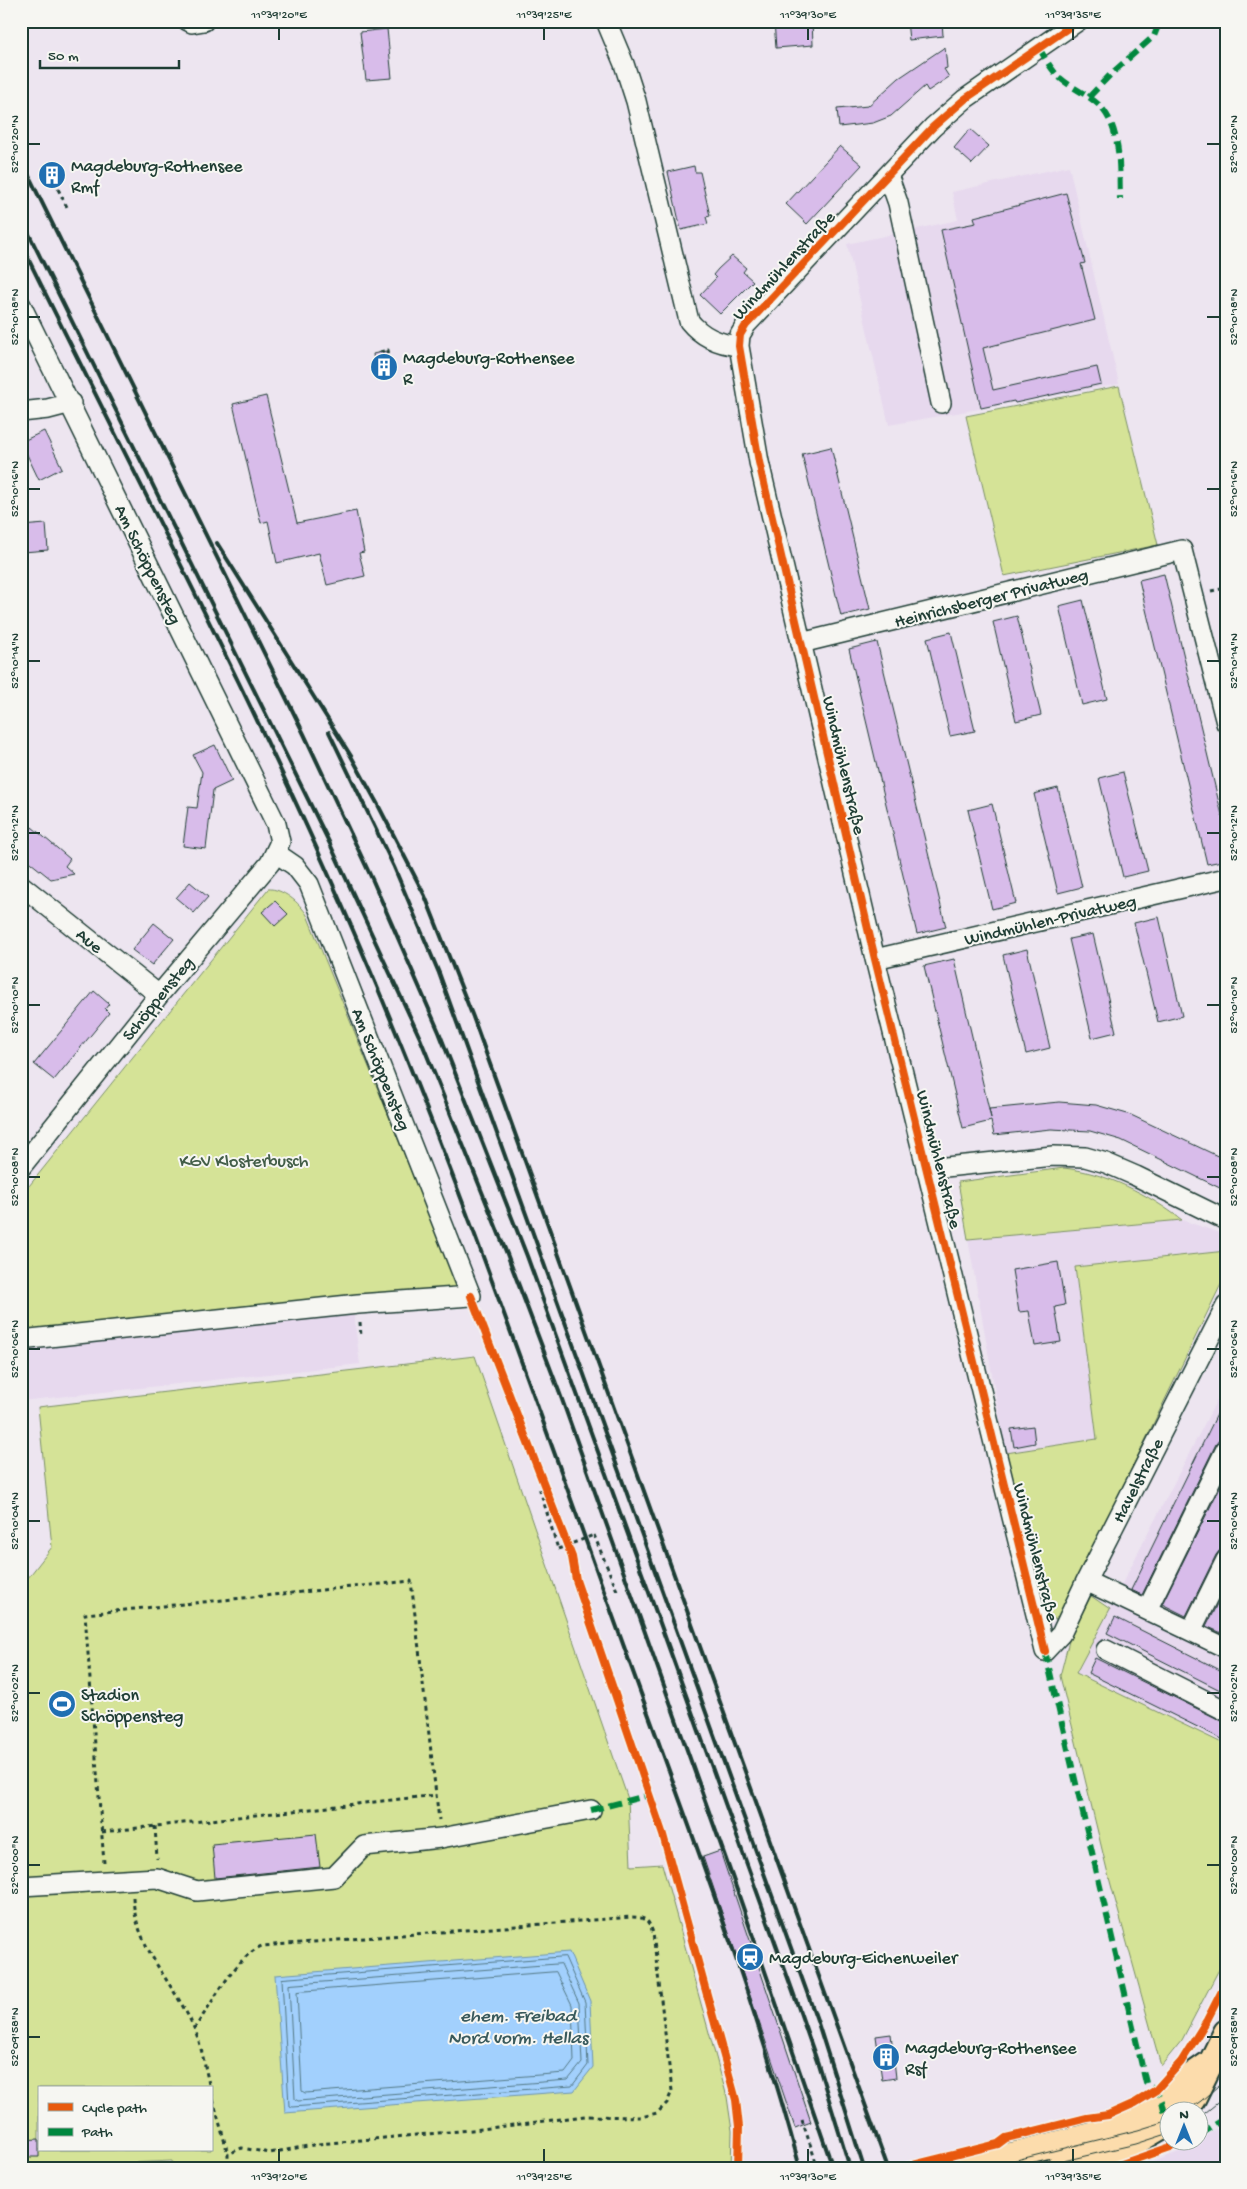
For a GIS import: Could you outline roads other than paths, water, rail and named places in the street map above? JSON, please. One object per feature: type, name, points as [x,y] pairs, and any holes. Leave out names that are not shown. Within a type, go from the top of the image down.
[{"type":"main road","points":[[1173,2102],[1178,2085],[1210,2062],[1226,2032]]},
{"type":"main road","points":[[1058,2168],[1107,2155],[1137,2130],[1160,2120]]},
{"type":"main road","points":[[958,2168],[1096,2134],[1137,2130]]},
{"type":"street","points":[[188,21],[196,23],[204,21]]},
{"type":"street","name":"Windmühlenstraße","points":[[606,21],[624,64],[636,101],[690,321],[696,330],[706,337],[725,345],[739,346]]},
{"type":"street","name":"Windmühlenstraße","points":[[1045,1651],[875,959],[759,462],[739,346],[740,335],[746,325],[933,127],[954,108],[1078,21]]},
{"type":"street","points":[[888,175],[898,203],[941,403]]},
{"type":"street","name":"Am Schöppensteg","points":[[21,304],[276,824],[280,842],[276,853],[295,866],[309,884],[471,1296],[358,1304],[21,1340]]},
{"type":"street","points":[[21,412],[48,409],[71,403]]},
{"type":"street","name":"Heinrichsberger Privatweg","points":[[801,643],[1182,550],[1226,722]]},
{"type":"street","name":"Schöppensteg","points":[[21,1167],[276,853]]},
{"type":"street","name":"Windmühlen-Privatweg","points":[[875,959],[1226,878]]},
{"type":"street","name":"Aue","points":[[21,885],[159,995]]},
{"type":"street","points":[[926,1168],[1053,1156],[1085,1157],[1130,1173],[1226,1220]]},
{"type":"street","name":"Havelstraße","points":[[1045,1651],[1061,1634],[1226,1306]]},
{"type":"street","points":[[1147,1610],[1226,1449]]},
{"type":"street","points":[[1190,1631],[1226,1560]]},
{"type":"street","points":[[1086,1581],[1226,1648]]},
{"type":"street","points":[[1106,1650],[1226,1711]]},
{"type":"street","points":[[21,1886],[157,1878],[196,1891],[334,1877],[364,1846],[441,1838],[591,1810]]},
{"type":"water","name":"ehem. Freibad Nord vorm. Hellas","points":[[569,1952],[590,2001],[593,2067],[574,2091],[285,2113],[275,1975]]},
{"type":"tram line","points":[[1200,2102],[1226,2079]]},
{"type":"tram line","points":[[1210,2109],[1226,2096]]},
{"type":"tram line","points":[[984,2168],[1160,2123]]},
{"type":"tram line","points":[[1034,2168],[1136,2144],[1160,2136]]},
{"type":"railway","points":[[21,160],[304,734],[373,881],[439,1032],[527,1256],[647,1587],[793,1992],[818,2064],[850,2168]]},
{"type":"railway","points":[[21,218],[330,844],[420,1038],[507,1254],[560,1394],[738,1893],[833,2168]]},
{"type":"railway","points":[[21,244],[271,750],[311,835],[387,1010],[492,1280],[694,1839],[761,2035],[800,2168]]},
{"type":"railway","points":[[217,543],[351,756],[425,896],[473,1017],[888,2168]]},
{"type":"railway","points":[[329,732],[394,867],[439,973],[817,2020],[864,2168]]},
{"type":"place","name":"Magdeburg-Rothensee Rmf","points":[[52,175]]},
{"type":"place","name":"Magdeburg-Rothensee R","points":[[384,367]]},
{"type":"place","name":"Stadion Schöppensteg","points":[[62,1704]]},
{"type":"place","name":"Magdeburg-Eichenweiler","points":[[750,1957]]},
{"type":"place","name":"Magdeburg-Rothensee Rsf","points":[[886,2057]]},
{"type":"park label","name":"KGV Klosterbusch","points":[[244,1160]]}]
